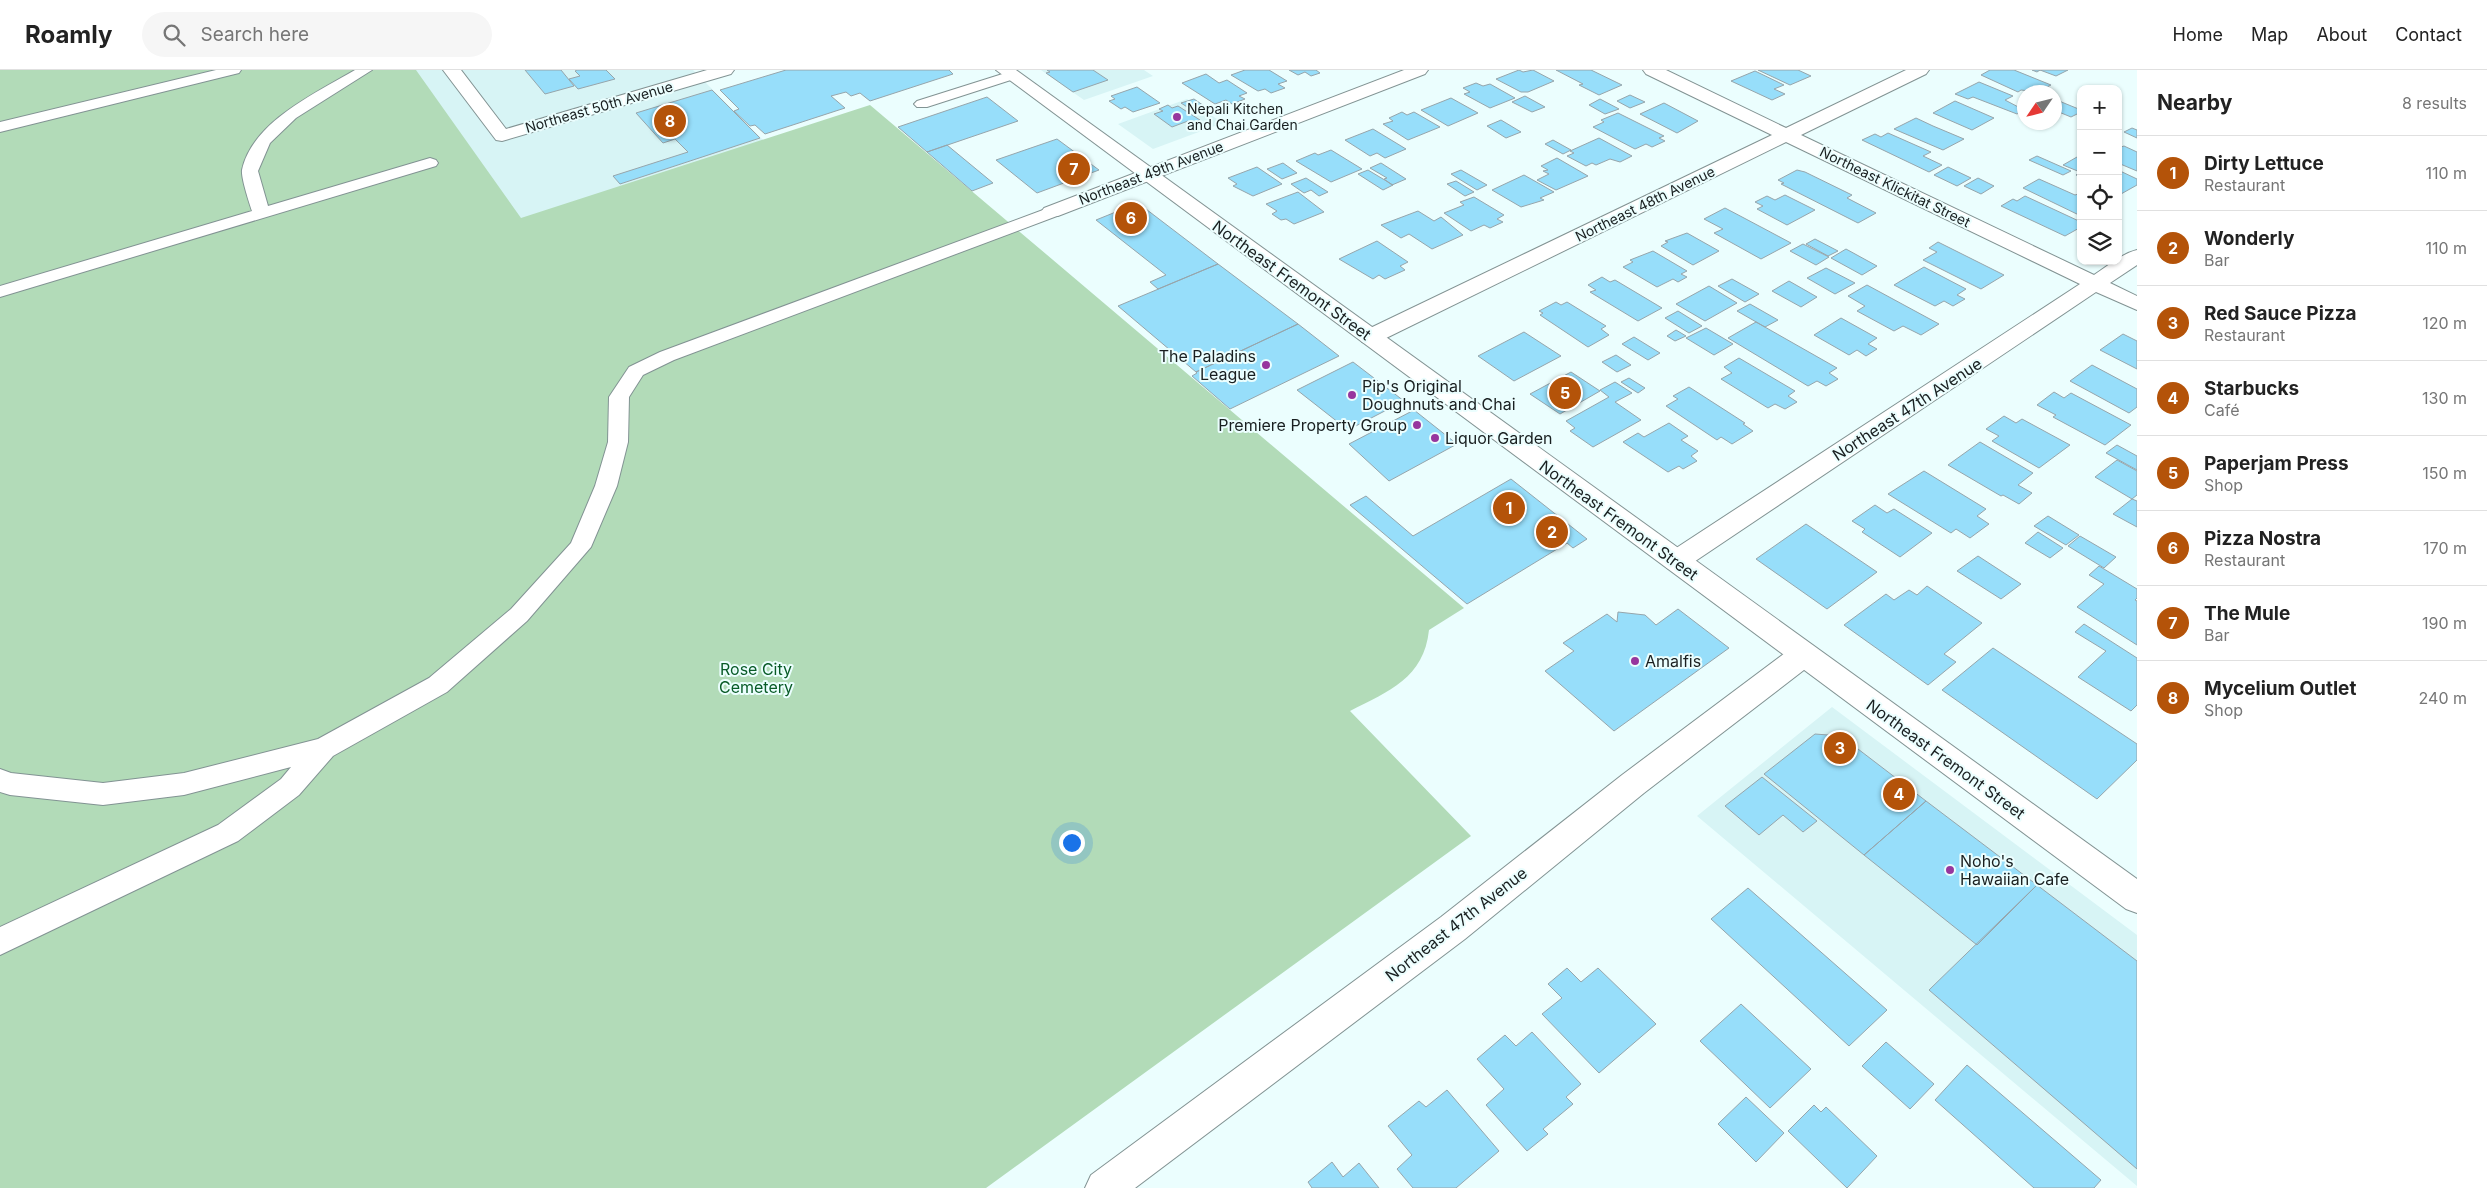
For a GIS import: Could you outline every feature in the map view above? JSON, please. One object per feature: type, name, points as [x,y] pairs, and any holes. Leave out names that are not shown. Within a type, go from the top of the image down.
[{"type":"street","name":"Northeast 50th Avenue","points":[[452,70],[502,136],[726,70]]},
{"type":"street","name":"Northeast 49th Avenue","points":[[1051,212],[1419,70]]},
{"type":"street","name":"Northeast Klickitat Street","points":[[1652,70],[2137,304]]},
{"type":"street","name":"Northeast 48th Avenue","points":[[1370,337],[1920,70]]},
{"type":"street","name":"Northeast Fremont Street","points":[[1008,73],[1803,655],[2133,889]]},
{"type":"street","name":"Northeast 47th Avenue","points":[[1676,561],[2137,256]]},
{"type":"street","name":"Northeast 47th Avenue","points":[[1104,1188],[1453,928],[1633,784],[1803,655]]},
{"type":"lane","points":[[0,127],[234,70]]},
{"type":"lane","points":[[261,214],[250,171],[263,141],[291,115],[365,70]]},
{"type":"lane","points":[[922,104],[1008,73]]},
{"type":"lane","points":[[0,292],[430,163]]},
{"type":"lane","points":[[0,780],[10,784],[103,794],[184,784],[324,748],[438,685],[519,615],[580,547],[609,477],[618,442],[619,397],[636,371],[667,356],[1051,212]]},
{"type":"lane","points":[[0,941],[228,833],[290,787],[324,748]]},
{"type":"shaded area","points":[[413,70],[693,70],[764,141],[519,220]]},
{"type":"shaded area","points":[[1041,70],[1144,70],[1153,76],[1084,100]]},
{"type":"shaded area","points":[[1187,99],[1223,123],[1153,149],[1118,124]]},
{"type":"shaded area","points":[[1832,707],[2137,935],[2137,1186],[1697,816]]},
{"type":"green space","name":"Rose City Cemetery","points":[[0,70],[416,70],[521,218],[870,105],[1464,608],[1429,630],[1426,646],[1420,660],[1402,681],[1378,697],[1350,711],[1471,836],[986,1188],[0,1188]]},
{"type":"building","points":[[525,70],[561,70],[574,86],[545,94]]},
{"type":"building","points":[[577,70],[606,70],[615,79],[578,89],[569,79],[580,76],[575,71]]},
{"type":"building","points":[[786,70],[949,70],[953,74],[870,101],[860,93],[851,96],[846,92],[831,96],[845,108],[765,134],[755,125],[750,126],[734,111],[739,109],[720,90]]},
{"type":"building","points":[[1047,70],[1093,70],[1108,80],[1073,92],[1046,73],[1050,72]]},
{"type":"building","points":[[1245,70],[1269,70],[1287,81],[1278,84],[1285,88],[1271,93],[1265,89],[1258,91],[1231,75]]},
{"type":"building","points":[[1289,70],[1316,70],[1320,73],[1311,76],[1305,72],[1298,75]]},
{"type":"building","points":[[1519,70],[1523,72],[1533,70],[1554,81],[1528,92],[1521,92],[1496,79]]},
{"type":"building","points":[[1556,70],[1591,70],[1622,85],[1599,95]]},
{"type":"building","points":[[1758,70],[1798,70],[1811,76],[1790,85]]},
{"type":"building","points":[[1990,70],[2014,70],[2051,85],[2017,85],[2017,92],[1981,75]]},
{"type":"building","points":[[2040,70],[2068,70],[2056,76]]},
{"type":"building","points":[[1755,71],[1784,85],[1774,89],[1785,94],[1772,100],[1731,81]]},
{"type":"building","points":[[1206,74],[1219,83],[1227,80],[1247,93],[1239,96],[1245,99],[1232,104],[1226,100],[1215,104],[1182,83]]},
{"type":"building","points":[[1979,82],[2013,96],[2005,100],[2017,106],[2017,114],[1973,97],[1968,99],[1955,94]]},
{"type":"building","points":[[1476,83],[1483,86],[1490,84],[1515,98],[1490,108],[1464,94],[1470,92],[1463,88]]},
{"type":"building","points":[[1137,87],[1160,103],[1133,112],[1125,107],[1121,109],[1109,101],[1115,99],[1111,96]]},
{"type":"building","points":[[712,90],[760,138],[620,184],[613,176],[688,152],[675,139],[663,143],[636,113]]},
{"type":"building","points":[[1630,95],[1645,102],[1630,108],[1617,101]]},
{"type":"building","points":[[1525,96],[1545,107],[1532,112],[1512,102]]},
{"type":"building","points":[[987,97],[1018,121],[927,152],[898,127]]},
{"type":"building","points":[[1451,98],[1478,113],[1448,126],[1421,110]]},
{"type":"building","points":[[1194,99],[1210,110],[1198,114],[1181,103]]},
{"type":"building","points":[[1600,99],[1619,109],[1605,114],[1589,105]]},
{"type":"building","points":[[1955,101],[1994,118],[1972,130],[1933,113]]},
{"type":"building","points":[[2062,102],[2077,108],[2077,114],[2071,117],[2062,113]]},
{"type":"building","points":[[1664,103],[1698,121],[1677,133],[1640,114]]},
{"type":"building","name":"Nepali Kitchen and Chai Garden","points":[[1168,105],[1172,108],[1178,106],[1200,120],[1191,124],[1188,121],[1172,127],[1154,114],[1163,111],[1159,109]]},
{"type":"building","points":[[1402,112],[1407,115],[1414,112],[1440,127],[1408,140],[1383,124],[1393,121],[1389,118]]},
{"type":"building","points":[[1618,113],[1664,136],[1659,138],[1665,141],[1652,147],[1646,144],[1635,149],[1593,127],[1604,122],[1601,120]]},
{"type":"building","points":[[1916,118],[1964,139],[1943,150],[1894,129]]},
{"type":"building","points":[[1501,120],[1521,132],[1506,138],[1487,126]]},
{"type":"building","points":[[2132,128],[2137,130],[2137,138],[2124,132]]},
{"type":"building","points":[[1373,129],[1406,149],[1385,158],[1377,153],[1370,156],[1345,140]]},
{"type":"building","points":[[1888,133],[1931,152],[1923,156],[1942,165],[1929,172],[1862,140],[1875,134],[1881,137]]},
{"type":"building","points":[[1599,138],[1632,156],[1620,162],[1610,159],[1596,165],[1592,163],[1586,166],[1567,156],[1574,153],[1570,151]]},
{"type":"building","points":[[1057,139],[1099,170],[1037,193],[996,160]]},
{"type":"building","points":[[1553,140],[1571,150],[1563,154],[1545,144]]},
{"type":"building","points":[[947,145],[993,183],[972,191],[927,152]]},
{"type":"building","points":[[2122,147],[2137,152],[2137,171],[2122,165]]},
{"type":"building","points":[[1331,150],[1362,169],[1331,182],[1296,161],[1315,153],[1318,155]]},
{"type":"building","points":[[2037,156],[2071,171],[2063,175],[2029,160]]},
{"type":"building","points":[[2077,157],[2077,171],[2063,165]]},
{"type":"building","points":[[1557,158],[1588,176],[1556,190],[1537,180],[1549,174],[1543,171],[1548,170],[1541,166]]},
{"type":"building","points":[[1283,163],[1297,173],[1282,179],[1267,169]]},
{"type":"building","points":[[1381,163],[1406,179],[1392,185],[1384,179],[1387,178],[1370,168]]},
{"type":"building","points":[[1257,167],[1282,184],[1253,196],[1233,186],[1237,184],[1228,178]]},
{"type":"building","points":[[1948,167],[1971,178],[1957,186],[1934,175]]},
{"type":"building","points":[[1368,170],[1393,185],[1383,190],[1358,174]]},
{"type":"building","points":[[1461,170],[1487,185],[1477,190],[1451,174]]},
{"type":"building","points":[[1797,170],[1852,195],[1847,198],[1876,213],[1858,223],[1781,184],[1784,183],[1778,180]]},
{"type":"building","points":[[2122,172],[2137,179],[2137,185],[2122,193]]},
{"type":"building","points":[[1524,175],[1554,192],[1540,198],[1544,200],[1521,207],[1492,190]]},
{"type":"building","points":[[1306,178],[1328,192],[1319,196],[1311,190],[1304,193],[1291,184]]},
{"type":"building","points":[[1978,178],[1994,186],[1981,194],[1964,186]]},
{"type":"building","points":[[2039,179],[2077,194],[2077,214],[2023,188]]},
{"type":"building","points":[[1456,181],[1474,192],[1465,196],[1447,184]]},
{"type":"building","points":[[1298,192],[1324,212],[1294,224],[1286,219],[1281,220],[1272,214],[1277,211],[1266,204]]},
{"type":"building","points":[[1785,195],[1815,210],[1787,225],[1757,209],[1763,206],[1755,202],[1767,196],[1775,200]]},
{"type":"building","points":[[2025,196],[2077,220],[2077,229],[2065,236],[2001,206],[2013,199],[2017,201]]},
{"type":"building","points":[[1474,197],[1504,215],[1497,219],[1503,222],[1490,228],[1484,225],[1471,231],[1444,213],[1464,205],[1460,202]]},
{"type":"building","points":[[1138,203],[1218,264],[1158,289],[1150,282],[1166,275],[1096,220]]},
{"type":"building","points":[[1725,208],[1791,243],[1761,259],[1714,233],[1723,229],[1704,219]]},
{"type":"building","points":[[1418,211],[1434,221],[1441,217],[1463,235],[1432,249],[1409,234],[1401,238],[1381,225]]},
{"type":"building","points":[[1687,233],[1719,251],[1693,265],[1661,246],[1668,242],[1665,241]]},
{"type":"building","points":[[1815,239],[1838,251],[1828,256],[1806,244]]},
{"type":"building","points":[[1377,241],[1408,262],[1400,266],[1405,270],[1385,279],[1379,275],[1373,279],[1339,259]]},
{"type":"building","points":[[1938,242],[2004,275],[1981,289],[1923,260],[1937,252],[1929,248]]},
{"type":"building","points":[[1803,244],[1829,257],[1816,265],[1790,251]]},
{"type":"building","points":[[1846,249],[1877,266],[1862,275],[1831,258]]},
{"type":"building","points":[[1653,251],[1687,271],[1681,274],[1687,277],[1678,282],[1673,279],[1657,287],[1623,267],[1633,262],[1630,260]]},
{"type":"building","points":[[1218,264],[1298,324],[1196,372],[1118,306]]},
{"type":"building","points":[[1924,267],[1966,289],[1957,295],[1965,299],[1953,306],[1944,301],[1935,306],[1894,285]]},
{"type":"building","points":[[1826,268],[1855,283],[1835,294],[1807,278]]},
{"type":"building","points":[[1602,277],[1610,282],[1615,280],[1662,308],[1638,321],[1590,292],[1596,290],[1588,285]]},
{"type":"building","points":[[1732,279],[1759,294],[1745,302],[1718,286]]},
{"type":"building","points":[[1789,281],[1817,297],[1801,307],[1772,291]]},
{"type":"building","points":[[1867,285],[1939,324],[1921,335],[1903,326],[1894,331],[1857,311],[1865,306],[1848,296]]},
{"type":"building","points":[[1709,286],[1737,303],[1705,321],[1676,304]]},
{"type":"building","points":[[1556,302],[1561,305],[1567,302],[1606,326],[1601,329],[1609,335],[1588,347],[1540,315],[1543,313],[1539,311]]},
{"type":"building","points":[[1750,304],[1778,320],[1765,327],[1737,311]]},
{"type":"building","points":[[1678,311],[1702,326],[1689,333],[1665,318]]},
{"type":"building","points":[[1841,318],[1877,338],[1868,344],[1877,349],[1866,356],[1857,350],[1849,355],[1814,335]]},
{"type":"building","points":[[1756,322],[1837,368],[1829,373],[1838,379],[1826,386],[1817,381],[1808,386],[1728,338]]},
{"type":"building","points":[[1298,324],[1339,356],[1230,409],[1192,376],[1196,372]]},
{"type":"building","points":[[1706,328],[1733,344],[1714,355],[1686,338]]},
{"type":"building","points":[[1676,330],[1686,336],[1675,341],[1667,336]]},
{"type":"building","points":[[1524,332],[1561,356],[1514,381],[1478,356]]},
{"type":"building","points":[[2123,334],[2137,341],[2137,369],[2100,350]]},
{"type":"building","points":[[1634,337],[1660,353],[1648,360],[1622,344]]},
{"type":"building","points":[[1616,355],[1631,365],[1617,372],[1602,362]]},
{"type":"building","points":[[1739,358],[1795,391],[1788,396],[1797,402],[1785,409],[1775,404],[1768,408],[1721,379],[1732,373],[1724,367]]},
{"type":"building","points":[[1353,362],[1404,401],[1348,430],[1297,390]]},
{"type":"building","points":[[2092,365],[2137,389],[2137,407],[2129,413],[2070,381]]},
{"type":"building","points":[[1571,372],[1600,391],[1560,414],[1530,394]]},
{"type":"building","points":[[1629,378],[1645,388],[1638,393],[1621,382]]},
{"type":"building","points":[[1615,382],[1632,393],[1615,402],[1641,420],[1593,447],[1570,431],[1575,428],[1566,421],[1609,397],[1600,390]]},
{"type":"building","points":[[1689,387],[1745,423],[1743,424],[1753,431],[1732,444],[1721,437],[1717,440],[1666,406],[1678,399],[1673,396]]},
{"type":"building","points":[[2054,392],[2064,398],[2071,393],[2131,425],[2105,445],[2053,417],[2056,415],[2037,405]]},
{"type":"building","points":[[1414,410],[1457,444],[1389,481],[1349,444]]},
{"type":"building","points":[[2004,416],[2016,423],[2022,419],[2070,445],[2039,468],[1992,441],[1999,436],[1986,429]]},
{"type":"building","points":[[1669,423],[1688,436],[1681,440],[1698,451],[1691,456],[1697,461],[1683,469],[1679,466],[1668,472],[1623,442],[1638,433],[1644,437]]},
{"type":"building","points":[[1980,442],[2033,473],[2018,485],[2032,493],[2019,504],[2003,495],[2001,496],[1948,465]]},
{"type":"building","points":[[2117,445],[2137,456],[2137,470],[2106,453]]},
{"type":"building","points":[[2117,460],[2137,471],[2137,495],[2132,499],[2095,477]]},
{"type":"building","points":[[1924,471],[1986,509],[1977,516],[1989,524],[1970,538],[1956,529],[1951,533],[1888,494]]},
{"type":"building","points":[[1511,479],[1587,539],[1573,548],[1567,543],[1467,604],[1350,505],[1366,496],[1413,536]]},
{"type":"building","points":[[2132,499],[2137,501],[2137,527],[2113,514]]},
{"type":"building","points":[[1875,505],[1887,513],[1894,509],[1932,533],[1900,557],[1862,532],[1865,529],[1852,521]]},
{"type":"building","points":[[2048,516],[2079,535],[2066,545],[2034,526]]},
{"type":"building","points":[[1806,524],[1877,572],[1827,609],[1756,559]]},
{"type":"building","points":[[2038,532],[2063,548],[2050,558],[2025,543]]},
{"type":"building","points":[[2080,536],[2116,557],[2104,568],[2068,546]]},
{"type":"building","points":[[1978,556],[2021,584],[2001,599],[1957,571]]},
{"type":"building","points":[[2099,566],[2137,589],[2137,598],[2135,600],[2137,601],[2137,645],[2077,607],[2104,584],[2089,575]]},
{"type":"building","points":[[1927,586],[1982,623],[1944,654],[1956,662],[1928,685],[1844,625],[1886,594],[1894,600],[1909,590],[1917,595]]},
{"type":"building","name":"Amalfis","points":[[1678,609],[1729,648],[1614,731],[1545,671],[1574,651],[1563,643],[1607,614],[1617,622],[1618,612],[1645,615],[1656,625]]},
{"type":"building","points":[[2084,624],[2137,658],[2137,705],[2131,711],[2078,677],[2106,651],[2075,632]]},
{"type":"building","points":[[1993,648],[2137,744],[2137,760],[2097,799],[1942,690]]},
{"type":"building","points":[[1815,734],[1841,736],[1926,801],[1864,855],[1764,774]]},
{"type":"building","points":[[1762,777],[1817,821],[1803,832],[1783,815],[1759,835],[1725,806]]},
{"type":"building","name":"Noho's Hawaiian Cafe","points":[[1926,801],[2037,885],[1977,945],[1864,855]]},
{"type":"building","points":[[2037,885],[2137,961],[2137,1169],[1929,990]]},
{"type":"building","points":[[1748,888],[1887,1010],[1849,1046],[1711,919]]},
{"type":"building","points":[[1567,968],[1581,982],[1598,968],[1656,1024],[1599,1073],[1542,1014],[1562,998],[1548,984]]},
{"type":"building","points":[[1741,1004],[1811,1069],[1770,1108],[1700,1041]]},
{"type":"building","points":[[1532,1032],[1581,1084],[1566,1097],[1573,1104],[1543,1129],[1548,1134],[1527,1151],[1486,1105],[1504,1089],[1477,1059],[1505,1035],[1516,1046]]},
{"type":"building","points":[[1886,1042],[1934,1084],[1910,1109],[1862,1066]]},
{"type":"building","points":[[1967,1065],[2101,1180],[2094,1188],[2034,1188],[1935,1100]]},
{"type":"building","points":[[1447,1090],[1499,1151],[1456,1188],[1413,1188],[1397,1169],[1412,1155],[1388,1126],[1419,1101],[1426,1107]]},
{"type":"building","points":[[1746,1097],[1784,1133],[1756,1162],[1718,1124]]},
{"type":"building","points":[[1814,1105],[1821,1112],[1826,1107],[1877,1156],[1847,1188],[1788,1131]]},
{"type":"building","points":[[1332,1162],[1343,1177],[1359,1163],[1379,1188],[1312,1188],[1308,1182]]},
{"type":"place","name":"Nepali Kitchen and Chai Garden","points":[[1177,117]]},
{"type":"place","name":"Mycelium Outlet","points":[[670,121]]},
{"type":"place","name":"The Mule","points":[[1074,169]]},
{"type":"place","name":"Pizza Nostra","points":[[1131,218]]},
{"type":"place","name":"The Paladins League","points":[[1266,365]]},
{"type":"place","name":"Paperjam Press","points":[[1565,393]]},
{"type":"place","name":"Pip's Original Doughnuts and Chai","points":[[1352,395]]},
{"type":"place","name":"Premiere Property Group","points":[[1417,425]]},
{"type":"place","name":"Liquor Garden","points":[[1435,438]]},
{"type":"place","name":"Dirty Lettuce","points":[[1509,508]]},
{"type":"place","name":"Wonderly","points":[[1552,532]]},
{"type":"place","name":"Amalfis","points":[[1635,661]]},
{"type":"place","name":"Red Sauce Pizza","points":[[1840,748]]},
{"type":"place","name":"Starbucks","points":[[1899,794]]},
{"type":"place","name":"Noho's Hawaiian Cafe","points":[[1950,870]]}]
